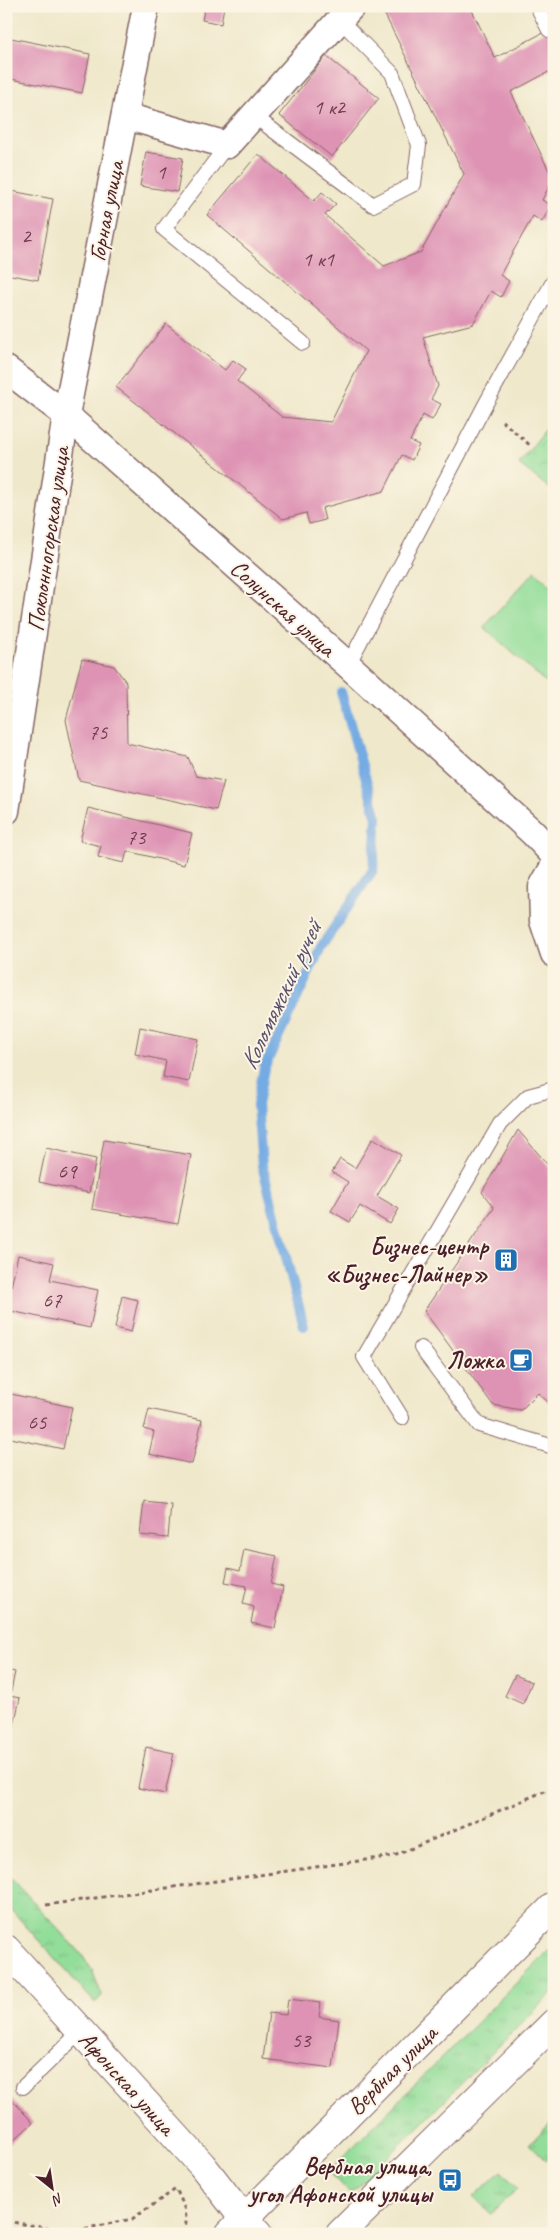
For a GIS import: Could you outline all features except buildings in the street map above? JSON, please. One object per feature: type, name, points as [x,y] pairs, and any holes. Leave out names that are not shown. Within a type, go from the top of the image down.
[{"type":"main road","name":"Вербная улица","points":[[245,2230],[554,1906]]},
{"type":"main road","name":"Афонская улица","points":[[6,1949],[202,2165],[245,2230]]},
{"type":"main road","points":[[340,2234],[554,2023]]},
{"type":"street","name":"Горная улица","points":[[66,415],[146,6]]},
{"type":"street","points":[[124,116],[228,145],[346,13]]},
{"type":"street","name":"Солунская улица","points":[[6,369],[66,415],[348,665],[554,855]]},
{"type":"street","name":"Поклонногорская улица","points":[[6,811],[66,415]]},
{"type":"street","points":[[554,866],[542,887],[543,921],[554,954]]},
{"type":"lane","points":[[538,6],[548,30]]},
{"type":"lane","points":[[254,116],[373,205],[414,184],[419,145],[392,73],[346,13]]},
{"type":"lane","points":[[228,145],[164,229],[303,343]]},
{"type":"lane","points":[[348,665],[485,405],[554,280]]},
{"type":"lane","points":[[402,1418],[364,1357],[500,1124],[528,1096],[554,1090]]},
{"type":"lane","points":[[421,1348],[479,1425],[554,1447]]},
{"type":"lane","points":[[23,2087],[80,2032]]},
{"type":"path","points":[[485,405],[532,447]]},
{"type":"path","points":[[46,1905],[394,1856],[554,1787]]},
{"type":"path","points":[[6,2222],[68,2232],[132,2219],[176,2189],[185,2206],[187,2223],[184,2234]]},
{"type":"green space","points":[[554,418],[554,492],[519,464]]},
{"type":"green space","points":[[535,571],[554,588],[554,690],[484,627]]},
{"type":"green space","points":[[6,1872],[79,1951],[92,1970],[102,1996],[95,2003],[6,1904]]},
{"type":"green space","points":[[554,1945],[554,1991],[351,2194],[328,2172]]},
{"type":"green space","points":[[554,2120],[554,2154],[546,2161],[529,2144]]},
{"type":"green space","points":[[501,2171],[518,2188],[491,2214],[474,2197]]},
{"type":"waterway","name":"Коломяжский ручей","points":[[304,1326],[262,1165],[257,1105],[264,1068],[321,947],[373,870],[377,818],[341,692]]},
{"type":"place","name":"Бизнес-центр «Бизнес-Лайнер»","points":[[506,1260]]},
{"type":"place","name":"Ложка","points":[[521,1360]]},
{"type":"place","name":"Вербная улица, угол Афонской улицы","points":[[450,2180]]}]
